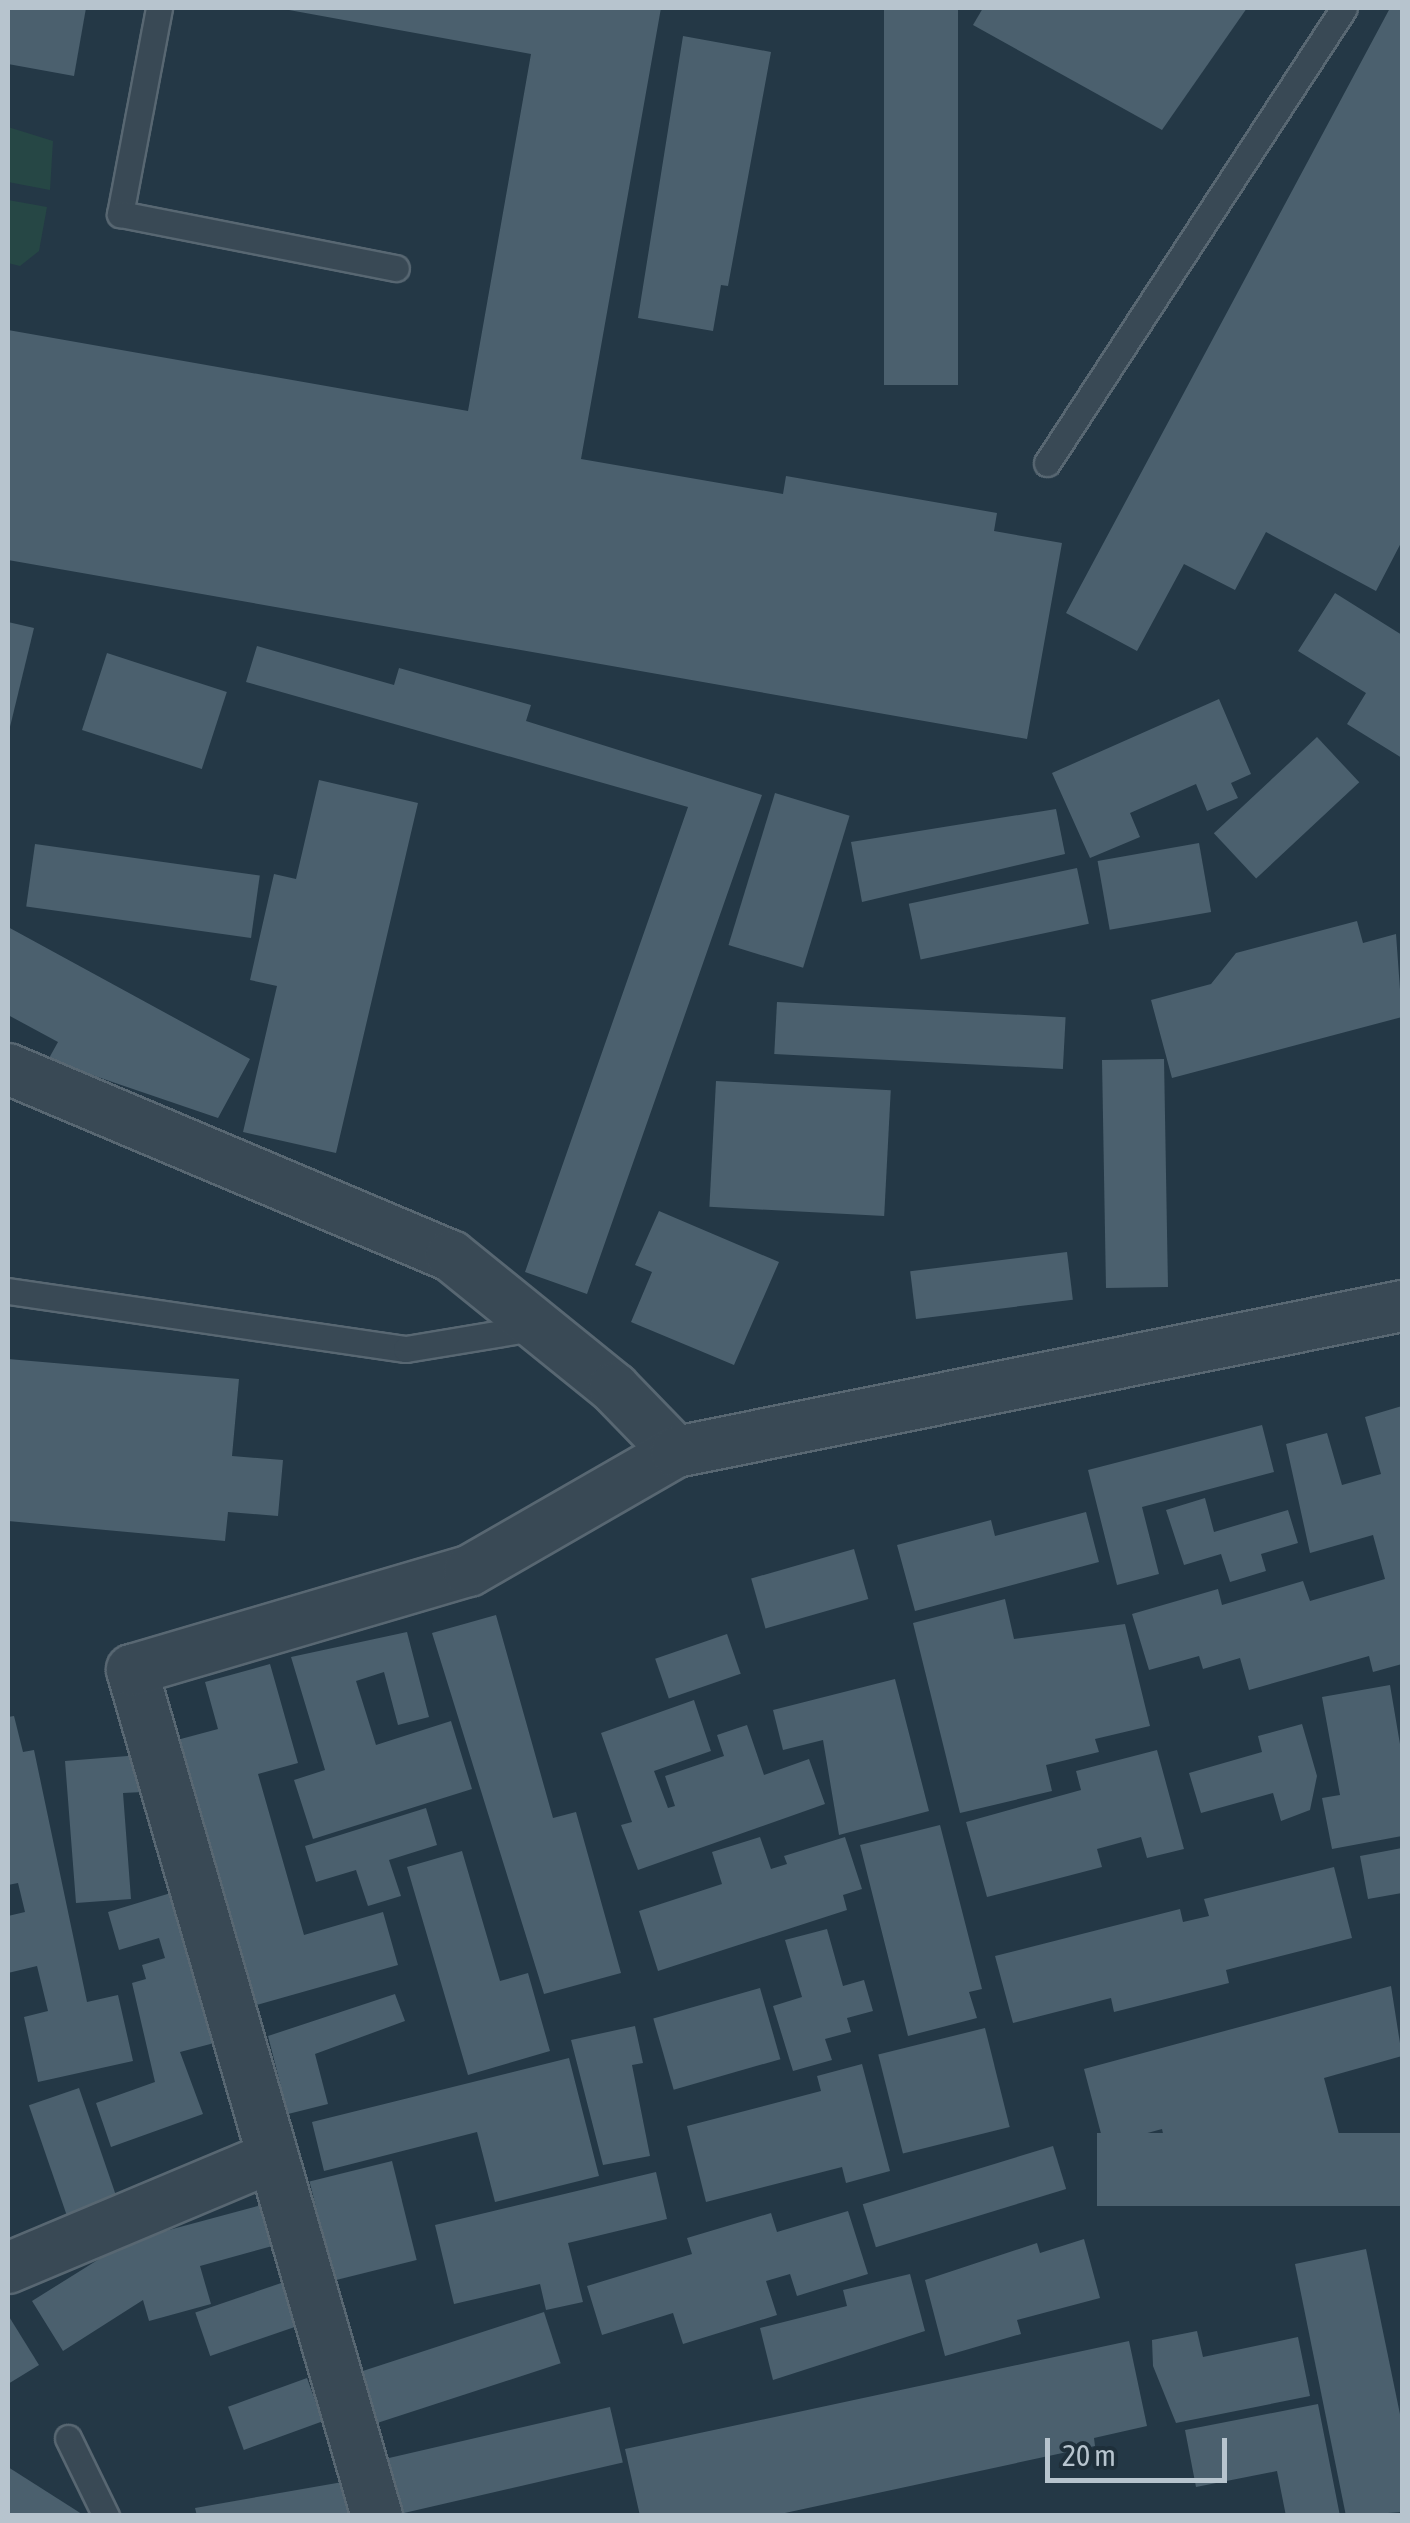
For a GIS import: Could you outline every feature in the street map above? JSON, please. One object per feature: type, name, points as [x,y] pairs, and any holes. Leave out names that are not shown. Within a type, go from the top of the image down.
[{"type":"street","points":[[8,1069],[451,1256],[538,1327],[676,1452]]},
{"type":"street","points":[[378,2516],[132,1670],[469,1571],[676,1452],[1402,1306]]},
{"type":"street","points":[[8,2268],[272,2157]]},
{"type":"lane","points":[[159,8],[120,214],[396,268]]},
{"type":"lane","points":[[1048,463],[1344,8]]},
{"type":"lane","points":[[8,1291],[406,1349],[538,1327]]},
{"type":"lane","points":[[68,2438],[106,2516]]},
{"type":"green space","points":[[8,127],[53,141],[50,190],[8,182]]},
{"type":"green space","points":[[8,200],[47,207],[39,251],[20,266],[8,263]]},
{"type":"building","points":[[8,8],[86,8],[74,76],[8,64]]},
{"type":"building","points":[[278,8],[661,8],[581,459],[783,494],[786,476],[997,513],[994,531],[1062,543],[1027,739],[8,560],[8,330],[468,411],[531,54]]},
{"type":"building","points":[[884,8],[958,8],[958,385],[884,385]]},
{"type":"building","points":[[983,8],[1247,8],[1162,130],[973,25]]},
{"type":"building","points":[[1390,8],[1402,8],[1402,541],[1376,591],[1266,532],[1235,590],[1184,564],[1137,651],[1066,613]]},
{"type":"building","points":[[683,36],[771,52],[728,286],[721,285],[713,331],[638,318]]},
{"type":"building","points":[[1335,593],[1402,635],[1402,758],[1347,724],[1366,693],[1298,651]]},
{"type":"building","points":[[8,622],[34,628],[9,731],[8,730]]},
{"type":"building","points":[[257,646],[394,685],[399,668],[531,705],[526,721],[762,795],[587,1294],[525,1272],[688,807],[246,682]]},
{"type":"building","points":[[107,653],[227,692],[202,769],[82,730]]},
{"type":"building","points":[[1219,699],[1251,774],[1231,783],[1238,798],[1207,811],[1196,784],[1130,813],[1140,837],[1090,858],[1052,773]]},
{"type":"building","points":[[1317,737],[1359,782],[1256,879],[1214,833]]},
{"type":"building","points":[[319,780],[418,803],[336,1153],[243,1132],[277,986],[250,980],[274,874],[296,879]]},
{"type":"building","points":[[775,793],[850,816],[803,968],[729,945]]},
{"type":"building","points":[[1056,809],[1065,854],[862,902],[851,842]]},
{"type":"building","points":[[1199,843],[1211,912],[1110,930],[1098,861]]},
{"type":"building","points":[[35,844],[260,876],[251,938],[26,906]]},
{"type":"building","points":[[1077,868],[1089,924],[921,960],[909,904]]},
{"type":"building","points":[[1357,921],[1363,943],[1396,934],[1402,1017],[1172,1078],[1151,1000],[1211,984],[1236,953]]},
{"type":"building","points":[[8,927],[250,1059],[218,1118],[48,1060],[58,1042],[8,1015]]},
{"type":"building","points":[[777,1002],[1066,1017],[1063,1069],[774,1054]]},
{"type":"building","points":[[1164,1059],[1168,1287],[1106,1288],[1102,1060]]},
{"type":"building","points":[[716,1081],[891,1090],[884,1216],[709,1207]]},
{"type":"building","points":[[659,1211],[779,1262],[734,1365],[631,1322],[652,1272],[635,1265]]},
{"type":"building","points":[[1067,1252],[1073,1300],[916,1319],[910,1271]]},
{"type":"building","points":[[8,1359],[239,1379],[232,1456],[283,1460],[278,1516],[228,1512],[225,1541],[8,1521]]},
{"type":"building","points":[[1402,1406],[1402,1664],[1373,1672],[1369,1656],[1249,1690],[1240,1658],[1203,1669],[1199,1656],[1149,1670],[1132,1614],[1218,1589],[1222,1605],[1303,1581],[1310,1601],[1385,1579],[1373,1535],[1310,1553],[1286,1444],[1327,1433],[1342,1485],[1381,1474],[1365,1417]]},
{"type":"building","points":[[1262,1425],[1274,1472],[1142,1507],[1159,1574],[1117,1585],[1088,1470]]},
{"type":"building","points":[[1205,1498],[1214,1532],[1288,1510],[1298,1543],[1261,1554],[1266,1571],[1230,1582],[1221,1554],[1184,1565],[1166,1510]]},
{"type":"building","points":[[1086,1512],[1099,1562],[915,1611],[897,1545],[991,1520],[995,1536]]},
{"type":"building","points":[[854,1549],[868,1599],[765,1628],[751,1578]]},
{"type":"building","points":[[1005,1599],[1014,1639],[1125,1624],[1150,1726],[1095,1739],[1099,1752],[1046,1765],[1052,1791],[960,1813],[913,1623]]},
{"type":"building","points":[[496,1615],[553,1818],[576,1812],[621,1973],[544,1994],[432,1633]]},
{"type":"building","points":[[407,1632],[429,1717],[398,1725],[384,1672],[356,1681],[376,1745],[451,1721],[472,1789],[313,1839],[294,1780],[325,1770],[291,1657]]},
{"type":"building","points":[[727,1634],[741,1674],[669,1698],[655,1659]]},
{"type":"building","points":[[270,1664],[298,1763],[258,1774],[304,1935],[383,1912],[398,1965],[253,2006],[177,1740],[218,1729],[205,1682]]},
{"type":"building","points":[[895,1679],[929,1811],[839,1835],[823,1740],[783,1750],[773,1710]]},
{"type":"building","points":[[1390,1685],[1402,1756],[1402,1836],[1332,1849],[1322,1798],[1340,1795],[1322,1697]]},
{"type":"building","points":[[694,1700],[711,1751],[654,1771],[668,1808],[675,1806],[665,1776],[724,1756],[717,1735],[747,1725],[764,1775],[809,1759],[825,1804],[638,1870],[621,1825],[632,1822],[601,1733]]},
{"type":"building","points":[[14,1716],[23,1752],[34,1750],[87,2002],[118,1995],[133,2061],[38,2082],[24,2017],[48,2011],[37,1966],[8,1973],[8,1916],[25,1912],[18,1883],[8,1885],[8,1717]]},
{"type":"building","points":[[1302,1724],[1317,1776],[1310,1810],[1281,1821],[1273,1793],[1201,1813],[1189,1773],[1262,1752],[1258,1736]]},
{"type":"building","points":[[1157,1750],[1184,1849],[1147,1858],[1141,1837],[1097,1849],[1102,1867],[987,1897],[966,1822],[1081,1790],[1076,1771]]},
{"type":"building","points":[[140,1755],[143,1792],[123,1793],[131,1899],[76,1903],[65,1761]]},
{"type":"building","points":[[426,1808],[437,1845],[389,1860],[401,1896],[368,1906],[356,1870],[316,1882],[305,1846]]},
{"type":"building","points":[[940,1825],[982,1989],[969,1992],[977,2018],[908,2036],[860,1845]]},
{"type":"building","points":[[760,1837],[771,1869],[787,1864],[784,1856],[845,1837],[862,1889],[843,1895],[847,1910],[658,1971],[639,1911],[722,1884],[712,1852]]},
{"type":"building","points":[[1402,1848],[1402,1893],[1368,1899],[1360,1856]]},
{"type":"building","points":[[462,1851],[500,1981],[528,1973],[550,2051],[468,2075],[407,1867]]},
{"type":"building","points":[[1334,1867],[1352,1938],[1226,1970],[1229,1983],[1114,2012],[1111,1998],[1013,2023],[995,1956],[1180,1909],[1183,1922],[1209,1916],[1204,1899]]},
{"type":"building","points":[[174,1892],[218,2042],[180,2052],[203,2114],[111,2147],[96,2103],[155,2082],[132,1983],[146,1979],[142,1965],[165,1958],[159,1938],[119,1950],[108,1912]]},
{"type":"building","points":[[827,1929],[843,1986],[864,1980],[873,2011],[847,2018],[851,2032],[825,2039],[832,2060],[793,2071],[773,2006],[802,1997],[785,1940]]},
{"type":"building","points":[[1391,1986],[1402,2056],[1324,2078],[1340,2138],[1288,2152],[1284,2140],[1223,2157],[1217,2133],[1166,2147],[1162,2129],[1104,2145],[1084,2069]]},
{"type":"building","points":[[760,1988],[780,2059],[674,2090],[653,2019]]},
{"type":"building","points":[[395,1994],[405,2021],[315,2054],[328,2104],[288,2114],[268,2036]]},
{"type":"building","points":[[635,2026],[643,2063],[632,2065],[650,2156],[603,2165],[571,2040]]},
{"type":"building","points":[[985,2028],[1010,2127],[903,2154],[878,2055]]},
{"type":"building","points":[[569,2058],[599,2176],[495,2202],[477,2132],[324,2171],[312,2122]]},
{"type":"building","points":[[862,2064],[890,2171],[846,2183],[842,2167],[706,2202],[687,2126],[821,2091],[817,2076]]},
{"type":"building","points":[[79,2088],[120,2207],[70,2224],[29,2105]]},
{"type":"building","points":[[1097,2133],[1402,2133],[1402,2206],[1097,2206]]},
{"type":"building","points":[[1053,2146],[1066,2189],[876,2247],[863,2204]]},
{"type":"building","points":[[392,2161],[417,2260],[334,2281],[310,2182]]},
{"type":"building","points":[[656,2172],[667,2219],[568,2243],[583,2302],[546,2310],[540,2284],[454,2304],[435,2225]]},
{"type":"building","points":[[265,2204],[276,2245],[200,2266],[211,2304],[149,2321],[143,2300],[63,2351],[32,2301],[128,2241]]},
{"type":"building","points":[[848,2211],[868,2274],[797,2296],[790,2274],[766,2281],[777,2315],[683,2344],[673,2313],[602,2335],[587,2286],[692,2254],[687,2238],[771,2213],[777,2232]]},
{"type":"building","points":[[1084,2239],[1100,2298],[1017,2320],[1021,2334],[945,2356],[925,2280],[1037,2243],[1040,2253]]},
{"type":"building","points":[[1366,2249],[1402,2424],[1402,2512],[1346,2516],[1295,2264]]},
{"type":"building","points":[[910,2274],[925,2331],[773,2380],[760,2328],[847,2306],[843,2290]]},
{"type":"building","points":[[287,2281],[302,2324],[210,2356],[195,2313]]},
{"type":"building","points":[[544,2312],[561,2363],[373,2424],[357,2373]]},
{"type":"building","points":[[8,2315],[39,2365],[8,2384]]},
{"type":"building","points":[[1197,2331],[1203,2357],[1298,2337],[1310,2396],[1176,2423],[1153,2366],[1152,2340]]},
{"type":"building","points":[[1129,2341],[1147,2426],[1094,2438],[1095,2446],[771,2516],[640,2516],[625,2449]]},
{"type":"building","points":[[307,2378],[323,2421],[244,2450],[228,2407]]},
{"type":"building","points":[[1318,2404],[1340,2516],[1286,2516],[1277,2471],[1196,2487],[1185,2430]]},
{"type":"building","points":[[610,2407],[623,2463],[400,2514],[387,2459]]},
{"type":"building","points":[[8,2467],[85,2516],[8,2516]]},
{"type":"building","points":[[354,2480],[361,2516],[197,2516],[195,2508]]}]
